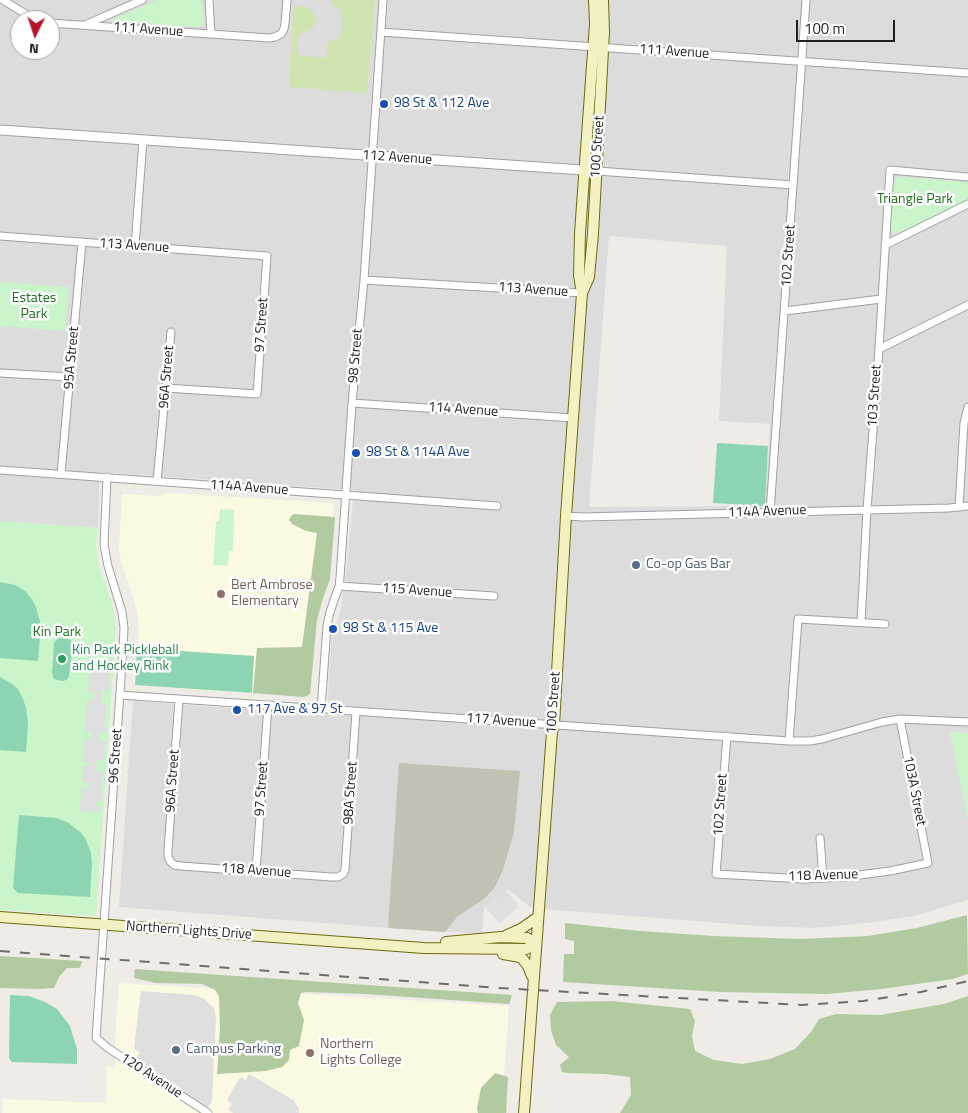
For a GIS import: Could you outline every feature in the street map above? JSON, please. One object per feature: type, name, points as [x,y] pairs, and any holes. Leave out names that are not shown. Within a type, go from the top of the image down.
[{"type":"main road","name":"100 Street","points":[[582,294],[589,277],[597,171],[598,47],[594,24],[594,0]]},
{"type":"main road","name":"100 Street","points":[[524,1113],[554,725],[566,516],[582,294],[579,276],[580,232],[598,47],[604,32],[603,0]]},
{"type":"main road","name":"Northern Lights Drive","points":[[0,917],[424,948],[526,949],[536,944],[527,938],[501,937],[451,942],[378,944]]},
{"type":"main road","points":[[501,937],[521,930],[538,917]]},
{"type":"main road","points":[[456,948],[522,958],[534,979]]},
{"type":"street","points":[[3,0],[19,10]]},
{"type":"street","name":"111 Avenue","points":[[84,25],[142,0]]},
{"type":"street","points":[[209,0],[211,34]]},
{"type":"street","name":"111 Avenue","points":[[60,24],[269,38],[281,34],[285,23],[287,0]]},
{"type":"street","name":"98 Street","points":[[320,709],[326,626],[339,586],[352,403],[364,280],[383,0]]},
{"type":"street","name":"102 Street","points":[[770,512],[806,0]]},
{"type":"street","name":"111 Avenue","points":[[380,32],[968,73]]},
{"type":"street","name":"112 Avenue","points":[[0,130],[793,185]]},
{"type":"street","points":[[135,246],[143,140]]},
{"type":"street","name":"103 Street","points":[[861,622],[890,170],[968,177]]},
{"type":"street","points":[[885,244],[968,204]]},
{"type":"street","name":"113 Avenue","points":[[0,236],[267,256]]},
{"type":"street","name":"95A Street","points":[[61,474],[82,242]]},
{"type":"street","name":"97 Street","points":[[166,388],[257,394],[267,256]]},
{"type":"street","name":"113 Avenue","points":[[364,280],[582,294]]},
{"type":"street","points":[[785,310],[881,299]]},
{"type":"street","points":[[879,349],[968,305]]},
{"type":"street","name":"96A Street","points":[[157,481],[171,332]]},
{"type":"street","points":[[0,372],[70,377]]},
{"type":"street","name":"114 Avenue","points":[[352,403],[573,418]]},
{"type":"street","points":[[959,507],[964,423],[968,408]]},
{"type":"street","name":"114A Avenue","points":[[0,470],[497,506]]},
{"type":"street","name":"96 Street","points":[[96,1038],[124,628],[104,545],[107,477]]},
{"type":"street","name":"114A Avenue","points":[[566,516],[968,506]]},
{"type":"street","name":"115 Avenue","points":[[339,586],[494,596]]},
{"type":"street","points":[[790,741],[798,619],[885,624]]},
{"type":"street","name":"117 Avenue","points":[[120,695],[790,741],[822,739],[882,722],[900,719],[968,722]]},
{"type":"street","name":"96A Street","points":[[170,862],[168,850],[179,700]]},
{"type":"street","name":"97 Street","points":[[256,871],[268,706]]},
{"type":"street","name":"98A Street","points":[[343,874],[346,863],[356,712]]},
{"type":"street","name":"103A Street","points":[[900,719],[928,863]]},
{"type":"street","name":"102 Street","points":[[716,874],[727,736]]},
{"type":"street","points":[[820,838],[823,878]]},
{"type":"street","name":"118 Avenue","points":[[170,862],[181,866],[331,877],[338,877],[343,874]]},
{"type":"street","name":"118 Avenue","points":[[716,874],[823,878],[873,873],[928,863]]},
{"type":"street","name":"120 Avenue","points":[[96,1038],[108,1048],[208,1113]]},
{"type":"shaded area","points":[[0,0],[968,0],[968,733],[950,732],[968,819],[968,900],[914,916],[814,928],[758,926],[531,908],[508,889],[484,908],[482,934],[119,907],[133,701],[327,715],[331,641],[340,613],[354,490],[100,472],[98,528],[0,521]],"holes":[[[609,236],[727,246],[719,421],[770,424],[765,506],[589,507]]]},
{"type":"shaded area","name":"Bert Ambrose Elementary","points":[[167,493],[334,503],[333,517],[319,516],[302,647],[257,648],[253,694],[134,685],[139,628],[137,612],[121,562],[119,547],[122,494],[159,496]]},
{"type":"shaded area","points":[[89,666],[104,667],[104,671],[110,672],[109,690],[102,690],[101,704],[107,704],[105,733],[99,733],[99,740],[105,740],[104,760],[97,760],[96,771],[103,771],[101,801],[94,801],[96,805],[100,806],[100,813],[80,811],[81,788],[88,788],[88,782],[82,782],[83,766],[90,766],[90,763],[83,763],[85,738],[91,739],[92,733],[85,732],[87,700],[94,700],[95,692],[88,691]]},
{"type":"shaded area","points":[[399,763],[520,771],[514,832],[503,870],[495,887],[484,899],[457,917],[445,932],[388,928]]},
{"type":"shaded area","points":[[505,890],[519,906],[500,923],[485,907]]},
{"type":"shaded area","name":"Northern Lights College","points":[[119,983],[509,1006],[501,1113],[2,1113],[3,1099],[106,1103],[107,1067],[115,1067]]},
{"type":"shaded area","name":"Campus Parking","points":[[141,991],[195,995],[203,998],[214,1008],[216,1018],[212,1101],[207,1110],[135,1061],[140,1053],[134,1048]]},
{"type":"shaded area","name":"Campus Parking","points":[[249,1074],[293,1100],[299,1109],[299,1113],[233,1113],[228,1110],[232,1104],[227,1100],[240,1077],[246,1080]]},
{"type":"green space","points":[[157,0],[202,0],[204,23],[198,27],[109,21]]},
{"type":"green space","points":[[332,0],[375,0],[367,93],[289,87],[293,9],[295,6],[307,7],[315,14],[316,19],[316,24],[312,29],[300,34],[298,39],[299,55],[326,58],[329,41],[340,38],[341,32],[340,9],[332,4]]},
{"type":"green space","name":"Triangle Park","points":[[899,177],[968,182],[968,199],[900,233],[895,233],[890,228],[894,182]]},
{"type":"green space","name":"Estates Park","points":[[0,282],[69,287],[65,331],[0,326]]},
{"type":"green space","points":[[717,443],[768,446],[765,506],[713,503]]},
{"type":"green space","points":[[220,509],[234,510],[233,551],[229,551],[228,566],[213,565],[216,522],[219,521]]},
{"type":"green space","points":[[294,514],[335,517],[330,579],[317,620],[310,694],[303,697],[253,693],[257,648],[302,647],[317,533],[306,531],[292,524],[289,520]]},
{"type":"green space","name":"Kin Park","points":[[0,521],[98,528],[96,543],[98,564],[112,603],[116,626],[96,916],[0,910]]},
{"type":"green space","points":[[0,582],[15,585],[25,591],[36,607],[41,625],[38,661],[0,658]]},
{"type":"green space","name":"Kin Park Pickleball and Hockey Rink","points":[[59,638],[71,640],[73,645],[69,677],[63,681],[54,679],[52,673],[54,644]]},
{"type":"green space","points":[[137,648],[254,656],[252,693],[135,685]]},
{"type":"green space","points":[[0,677],[18,689],[23,699],[28,723],[26,752],[0,750]]},
{"type":"green space","points":[[950,732],[968,733],[968,819]]},
{"type":"green space","points":[[19,815],[56,818],[67,822],[80,832],[85,838],[91,853],[90,897],[18,893],[13,888]]},
{"type":"green space","points":[[967,915],[968,974],[953,979],[827,994],[720,992],[563,982],[564,954],[574,954],[574,941],[565,939],[565,923],[713,936],[801,939],[868,936],[917,928]]},
{"type":"green space","points":[[0,956],[82,961],[80,968],[67,968],[59,977],[54,988],[0,988]]},
{"type":"green space","points":[[135,969],[512,995],[509,1004],[366,994],[301,993],[298,1003],[304,1020],[299,1046],[290,1050],[289,1060],[282,1067],[266,1071],[217,1074],[220,1027],[219,996],[215,990],[202,984],[156,983],[134,978]]},
{"type":"green space","points":[[10,995],[29,996],[57,1009],[70,1026],[77,1049],[77,1064],[12,1062],[9,1058]]},
{"type":"green space","points":[[968,996],[968,1113],[620,1113],[631,1095],[630,1077],[562,1072],[560,1065],[569,1057],[556,1045],[551,1030],[550,1015],[557,1002],[612,1001],[690,1009],[695,1021],[692,1036],[695,1051],[714,1060],[742,1064],[770,1059],[795,1049],[811,1032],[819,1019],[836,1014],[880,1015],[944,1004]]},
{"type":"green space","points":[[495,1073],[508,1077],[506,1113],[478,1113],[481,1088]]},
{"type":"railway","points":[[0,951],[499,988],[802,1005],[863,1001],[921,992],[968,981]]},
{"type":"place","name":"98 St & 112 Ave","points":[[384,104]]},
{"type":"place","name":"98 St & 114A Ave","points":[[356,453]]},
{"type":"place","name":"Co-op Gas Bar","points":[[636,565]]},
{"type":"place","name":"Bert Ambrose Elementary","points":[[221,594]]},
{"type":"place","name":"98 St & 115 Ave","points":[[333,629]]},
{"type":"place","name":"Kin Park Pickleball and Hockey Rink","points":[[62,659]]},
{"type":"place","name":"117 Ave & 97 St","points":[[237,710]]},
{"type":"place","name":"Campus Parking","points":[[176,1050]]},
{"type":"place","name":"Northern Lights College","points":[[310,1053]]}]
